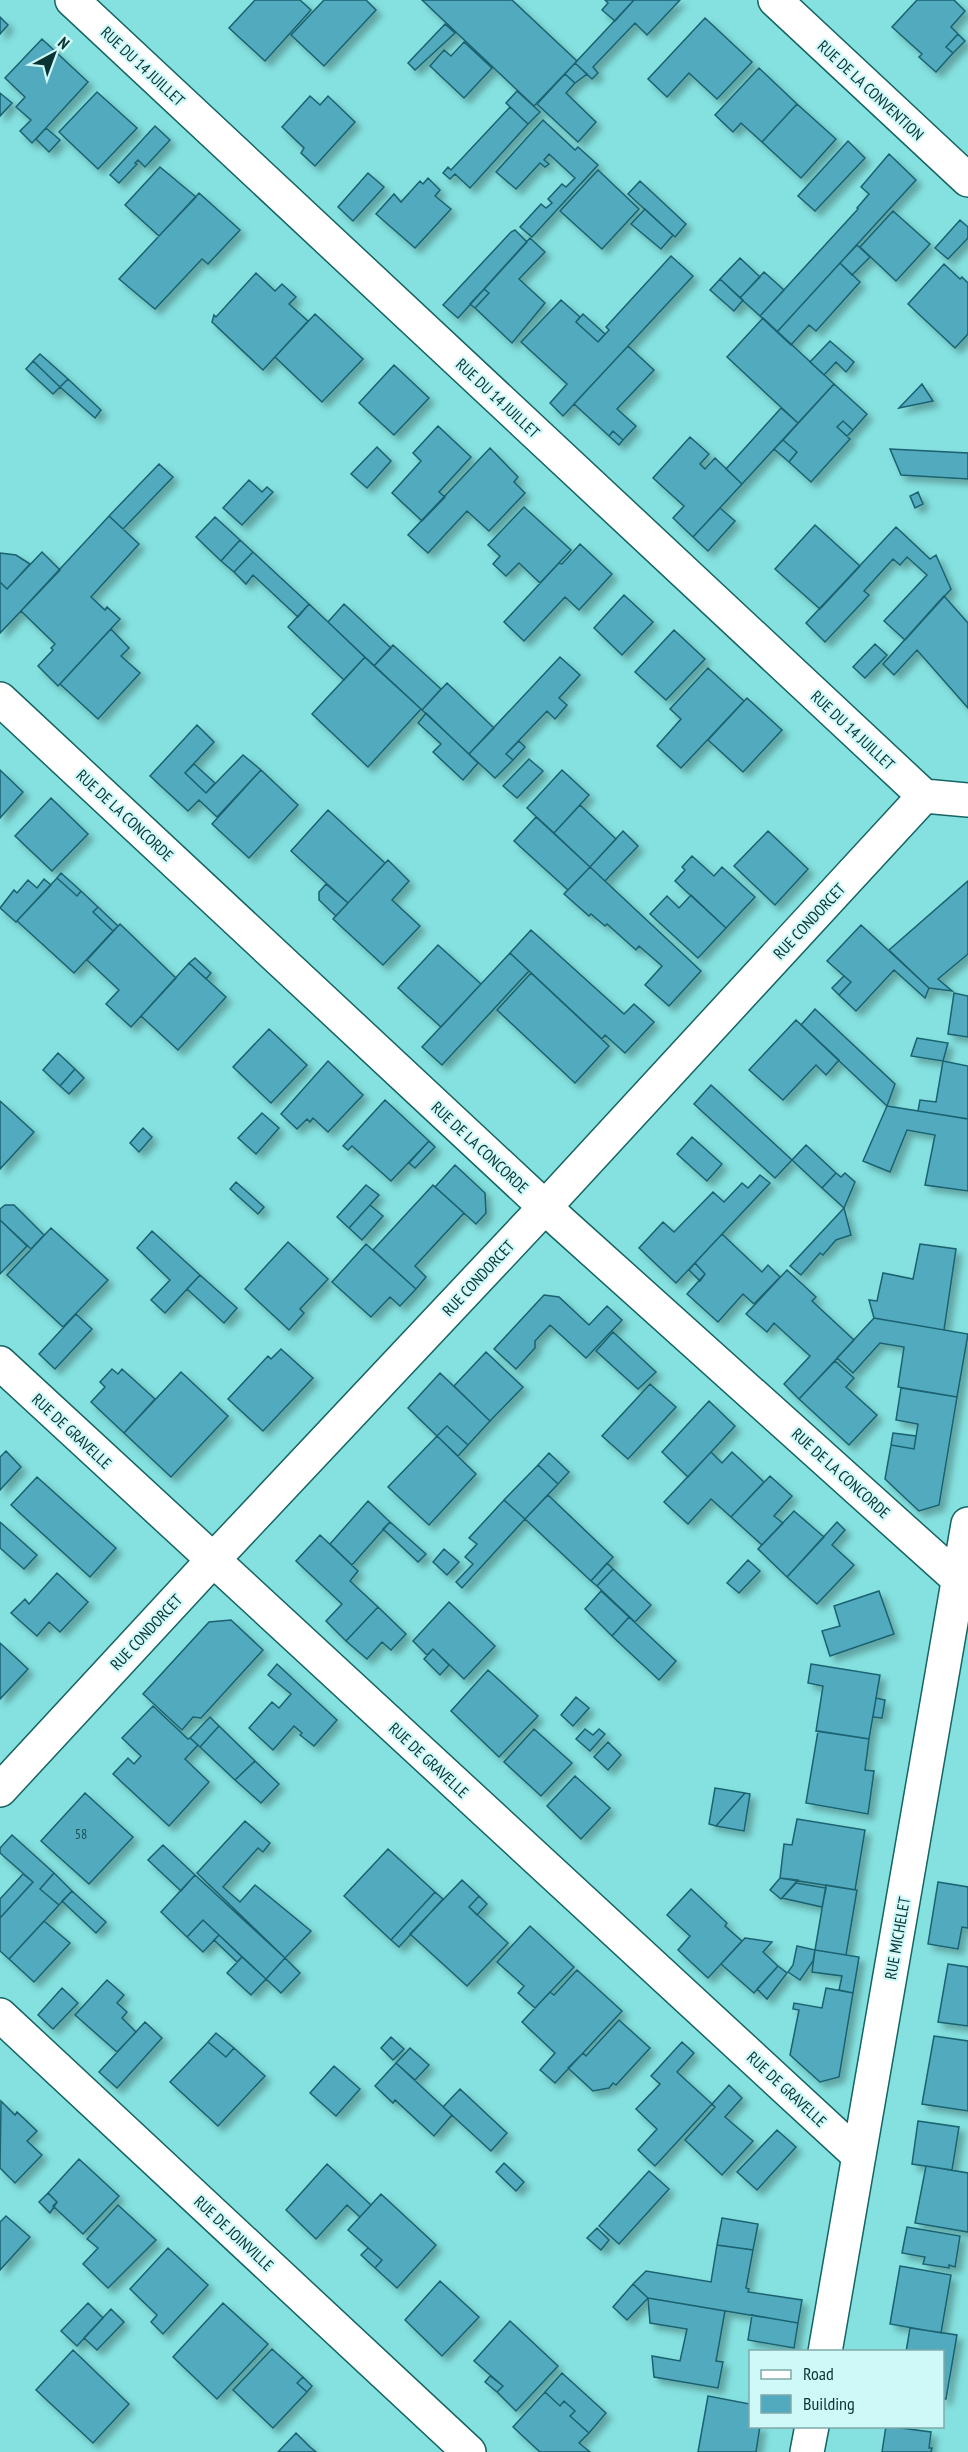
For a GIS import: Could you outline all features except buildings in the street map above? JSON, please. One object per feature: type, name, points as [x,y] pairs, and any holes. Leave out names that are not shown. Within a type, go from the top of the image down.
[{"type":"street","name":"RUE DU 14 JUILLET","points":[[72,0],[924,796]]},
{"type":"street","name":"RUE DE LA CONVENTION","points":[[775,0],[968,180]]},
{"type":"street","name":"RUE DE LA CONCORDE","points":[[0,699],[545,1207],[963,1583]]},
{"type":"street","points":[[924,796],[968,800]]},
{"type":"street","name":"RUE CONDORCET","points":[[0,1790],[545,1207],[924,796]]},
{"type":"street","name":"RUE DE GRAVELLE","points":[[0,1363],[859,2156]]},
{"type":"street","name":"RUE MICHELET","points":[[825,2350],[963,1583],[968,1524]]},
{"type":"street","name":"RUE DE JOINVILLE","points":[[0,2015],[469,2452]]},
{"type":"street","points":[[807,2452],[812,2428]]}]
